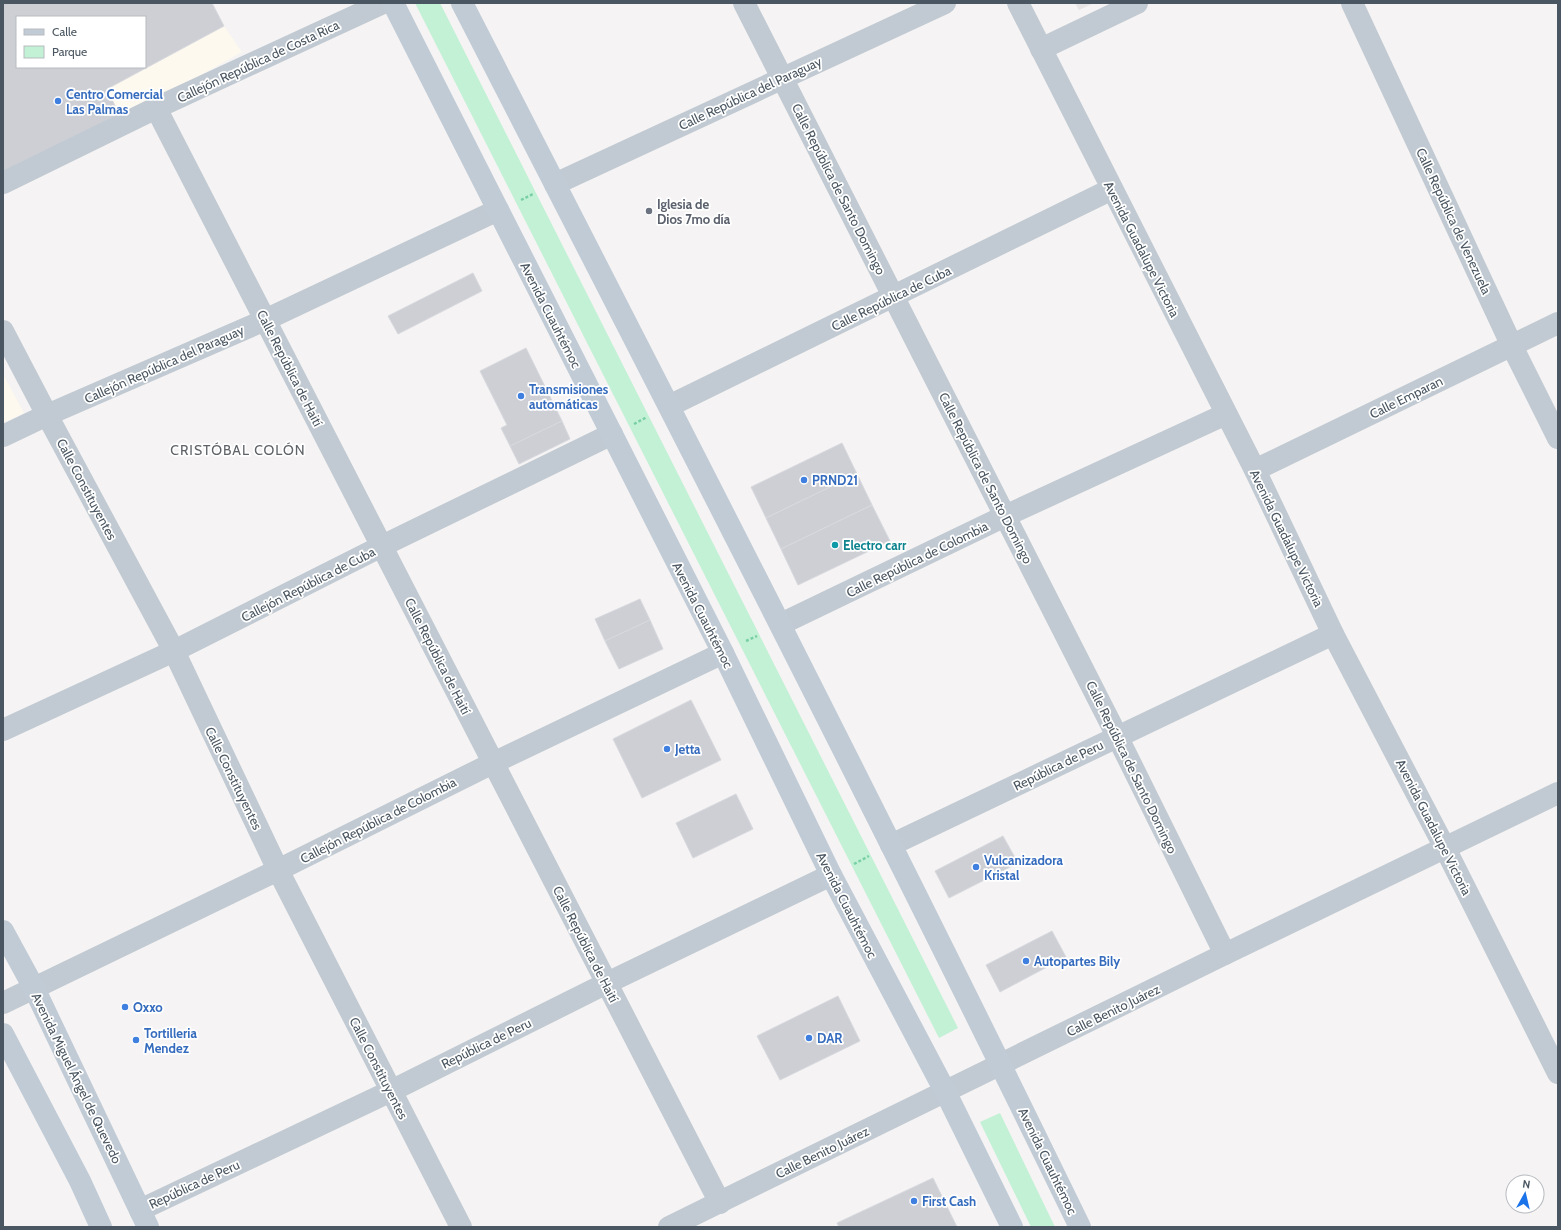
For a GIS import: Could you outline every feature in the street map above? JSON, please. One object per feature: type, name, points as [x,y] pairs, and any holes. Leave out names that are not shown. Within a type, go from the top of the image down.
[{"type":"main road","name":"Avenida Cuauhtémoc","points":[[393,3],[612,434],[831,875],[945,1091],[1012,1227]]},
{"type":"main road","name":"Avenida Cuauhtémoc","points":[[462,3],[781,624],[1080,1227]]},
{"type":"main road","name":"Avenida Miguel Ángel de Quevedo","points":[[3,931],[34,988],[144,1219]]},
{"type":"main road","points":[[3,1034],[80,1181],[102,1227]]},
{"type":"street","name":"Callejón República de Costa Rica","points":[[3,183],[156,108],[383,3]]},
{"type":"street","name":"Calle República de Santo Domingo","points":[[744,3],[1118,736],[1225,954]]},
{"type":"street","name":"Calle República del Paraguay","points":[[555,184],[945,3]]},
{"type":"street","name":"Avenida Guadalupe Victoria","points":[[1018,3],[1255,470],[1333,634],[1445,848],[1558,1073]]},
{"type":"street","points":[[1041,49],[1137,3]]},
{"type":"street","name":"Calle República de Venezuela","points":[[1352,3],[1512,346],[1558,438]]},
{"type":"street","name":"Calle República de Haití","points":[[156,108],[720,1203]]},
{"type":"street","name":"Calle República de Cuba","points":[[669,406],[1112,189]]},
{"type":"street","name":"Callejón República del Paraguay","points":[[3,436],[46,415],[265,320],[498,210]]},
{"type":"street","name":"Calle Emparan","points":[[1255,470],[1558,323]]},
{"type":"street","name":"Calle Constituyentes","points":[[3,331],[46,415],[174,651],[278,870],[461,1227]]},
{"type":"street","name":"Calle República de Colombia","points":[[781,624],[1005,516],[1226,414]]},
{"type":"street","name":"Callejón República de Cuba","points":[[3,730],[174,651],[382,546],[612,434]]},
{"type":"street","name":"República de Peru","points":[[891,845],[1333,634]]},
{"type":"street","name":"Callejón República de Colombia","points":[[3,1003],[278,870],[493,763],[722,653]]},
{"type":"street","name":"Calle Benito Juárez","points":[[669,1227],[1225,954],[1558,793]]},
{"type":"street","name":"República de Peru","points":[[144,1219],[391,1091],[607,983],[831,875]]},
{"type":"path","points":[[498,210],[555,184]]},
{"type":"path","points":[[612,434],[669,406]]},
{"type":"path","points":[[722,653],[781,624]]},
{"type":"path","points":[[831,875],[891,845]]},
{"type":"shaded area","name":"Centro Comercial Las Palmas","points":[[3,3],[212,3],[224,26],[242,52],[3,186]]},
{"type":"shaded area","points":[[1075,3],[1094,3],[1079,10]]},
{"type":"shaded area","points":[[3,374],[24,413],[3,423]]},
{"type":"green space","points":[[415,3],[440,3],[958,1028],[939,1038]]},
{"type":"green space","points":[[1000,1113],[1055,1227],[1031,1227],[980,1122]]},
{"type":"building","name":"Centro Comercial Las Palmas","points":[[3,3],[212,3],[224,26],[146,68],[107,89],[119,114],[3,176]]},
{"type":"building","points":[[473,273],[482,291],[398,334],[388,316]]},
{"type":"building","name":"Transmisiones automáticas","points":[[526,348],[562,421],[510,446],[501,428],[507,425],[480,371]]},
{"type":"building","points":[[562,421],[570,439],[519,464],[510,446]]},
{"type":"building","name":"PRND21","points":[[842,443],[857,474],[766,518],[751,487]]},
{"type":"building","points":[[857,474],[872,505],[781,549],[766,518]]},
{"type":"building","name":"Electro carr","points":[[872,505],[890,541],[798,585],[781,549]]},
{"type":"building","points":[[640,599],[650,620],[605,641],[595,619]]},
{"type":"building","points":[[650,620],[663,649],[619,669],[605,641]]},
{"type":"building","name":"Jetta","points":[[691,700],[721,760],[642,798],[613,739]]},
{"type":"building","points":[[736,794],[753,829],[693,858],[676,823]]},
{"type":"building","name":"Vulcanizadora Kristal","points":[[1003,836],[1018,863],[949,898],[935,871]]},
{"type":"building","name":"Autopartes Bily","points":[[1052,931],[1066,957],[1000,992],[986,965]]},
{"type":"building","name":"DAR","points":[[838,996],[860,1041],[780,1080],[757,1036]]},
{"type":"building","name":"First Cash","points":[[933,1178],[957,1227],[839,1227],[837,1223]]},
{"type":"place","name":"Centro Comercial Las Palmas","points":[[58,101]]},
{"type":"place","name":"Iglesia de Dios 7mo día","points":[[649,211]]},
{"type":"place","name":"Transmisiones automáticas","points":[[521,396]]},
{"type":"place","name":"PRND21","points":[[804,480]]},
{"type":"place","name":"Electro carr","points":[[835,545]]},
{"type":"place","name":"Jetta","points":[[667,749]]},
{"type":"place","name":"Vulcanizadora Kristal","points":[[976,867]]},
{"type":"place","name":"Autopartes Bily","points":[[1026,961]]},
{"type":"place","name":"Oxxo","points":[[125,1007]]},
{"type":"place","name":"DAR","points":[[809,1038]]},
{"type":"place","name":"Tortilleria Mendez","points":[[136,1040]]},
{"type":"place","name":"First Cash","points":[[914,1201]]},
{"type":"district","name":"CRISTÓBAL COLÓN","points":[[238,450]]}]
